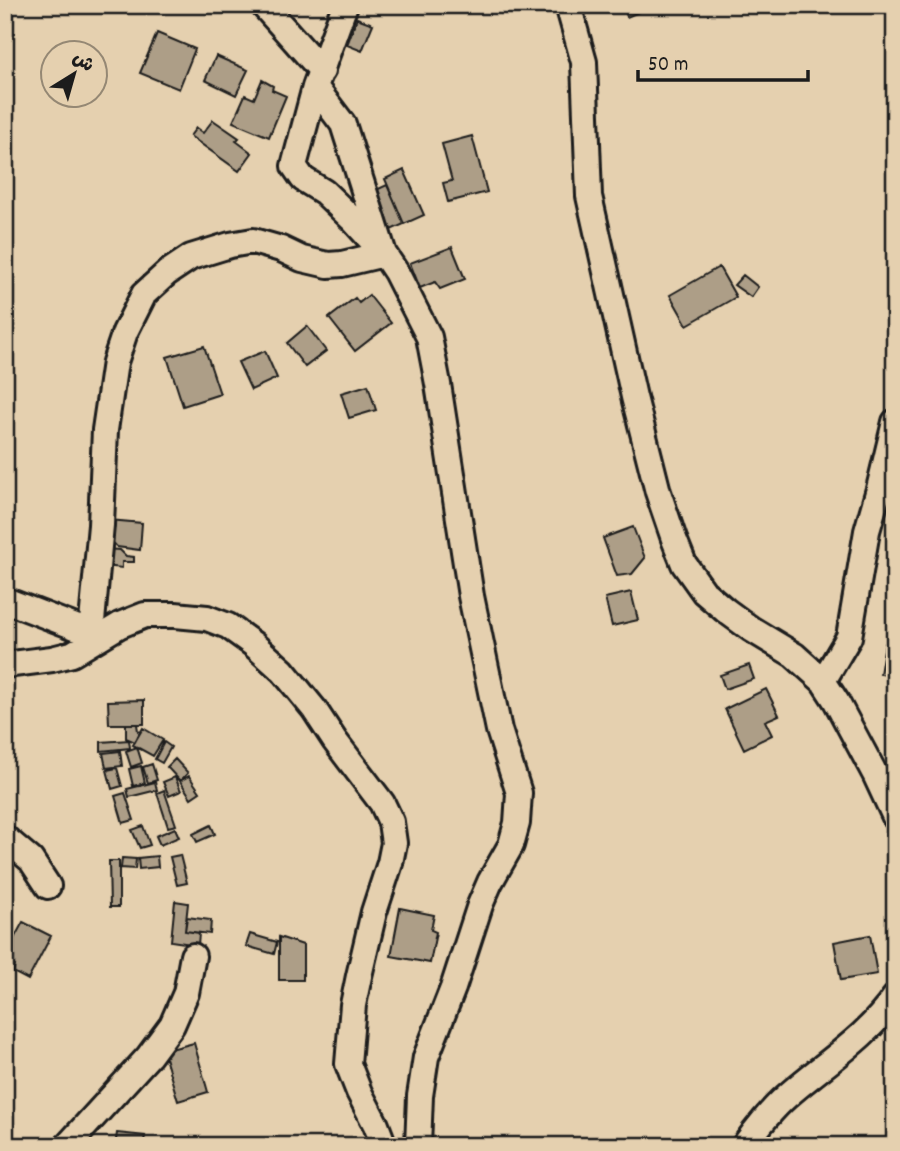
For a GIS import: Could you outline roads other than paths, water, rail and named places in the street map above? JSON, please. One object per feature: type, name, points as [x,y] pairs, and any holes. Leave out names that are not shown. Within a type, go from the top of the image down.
[{"type":"street","points":[[263,5],[319,79],[343,124],[384,254]]},
{"type":"street","points":[[345,5],[319,79],[294,166],[303,179],[324,192],[384,254],[429,337],[471,596],[499,730],[519,793],[517,823],[511,845],[480,905],[453,988],[426,1057],[418,1146]]},
{"type":"street","points":[[568,5],[584,62],[589,196],[634,397],[659,492],[684,564],[704,592],[724,610],[794,655],[823,681],[875,774],[895,817]]},
{"type":"street","points":[[91,638],[101,525],[105,430],[115,362],[125,332],[144,294],[167,273],[191,257],[253,240],[302,259],[328,265],[384,254]]},
{"type":"street","points":[[823,681],[849,637],[867,531],[895,422]]},
{"type":"street","points":[[5,600],[91,638]]},
{"type":"street","points":[[5,665],[72,654],[91,638],[145,615],[207,618],[228,626],[253,644],[283,671],[314,709],[382,803],[391,822],[394,843],[374,912],[355,995],[348,1064],[384,1146]]},
{"type":"street","points":[[5,838],[31,860],[48,886]]},
{"type":"street","points":[[67,1146],[149,1056],[172,1025],[186,993],[194,956]]},
{"type":"street","points":[[744,1146],[785,1097],[859,1036],[886,1011],[895,997]]}]
